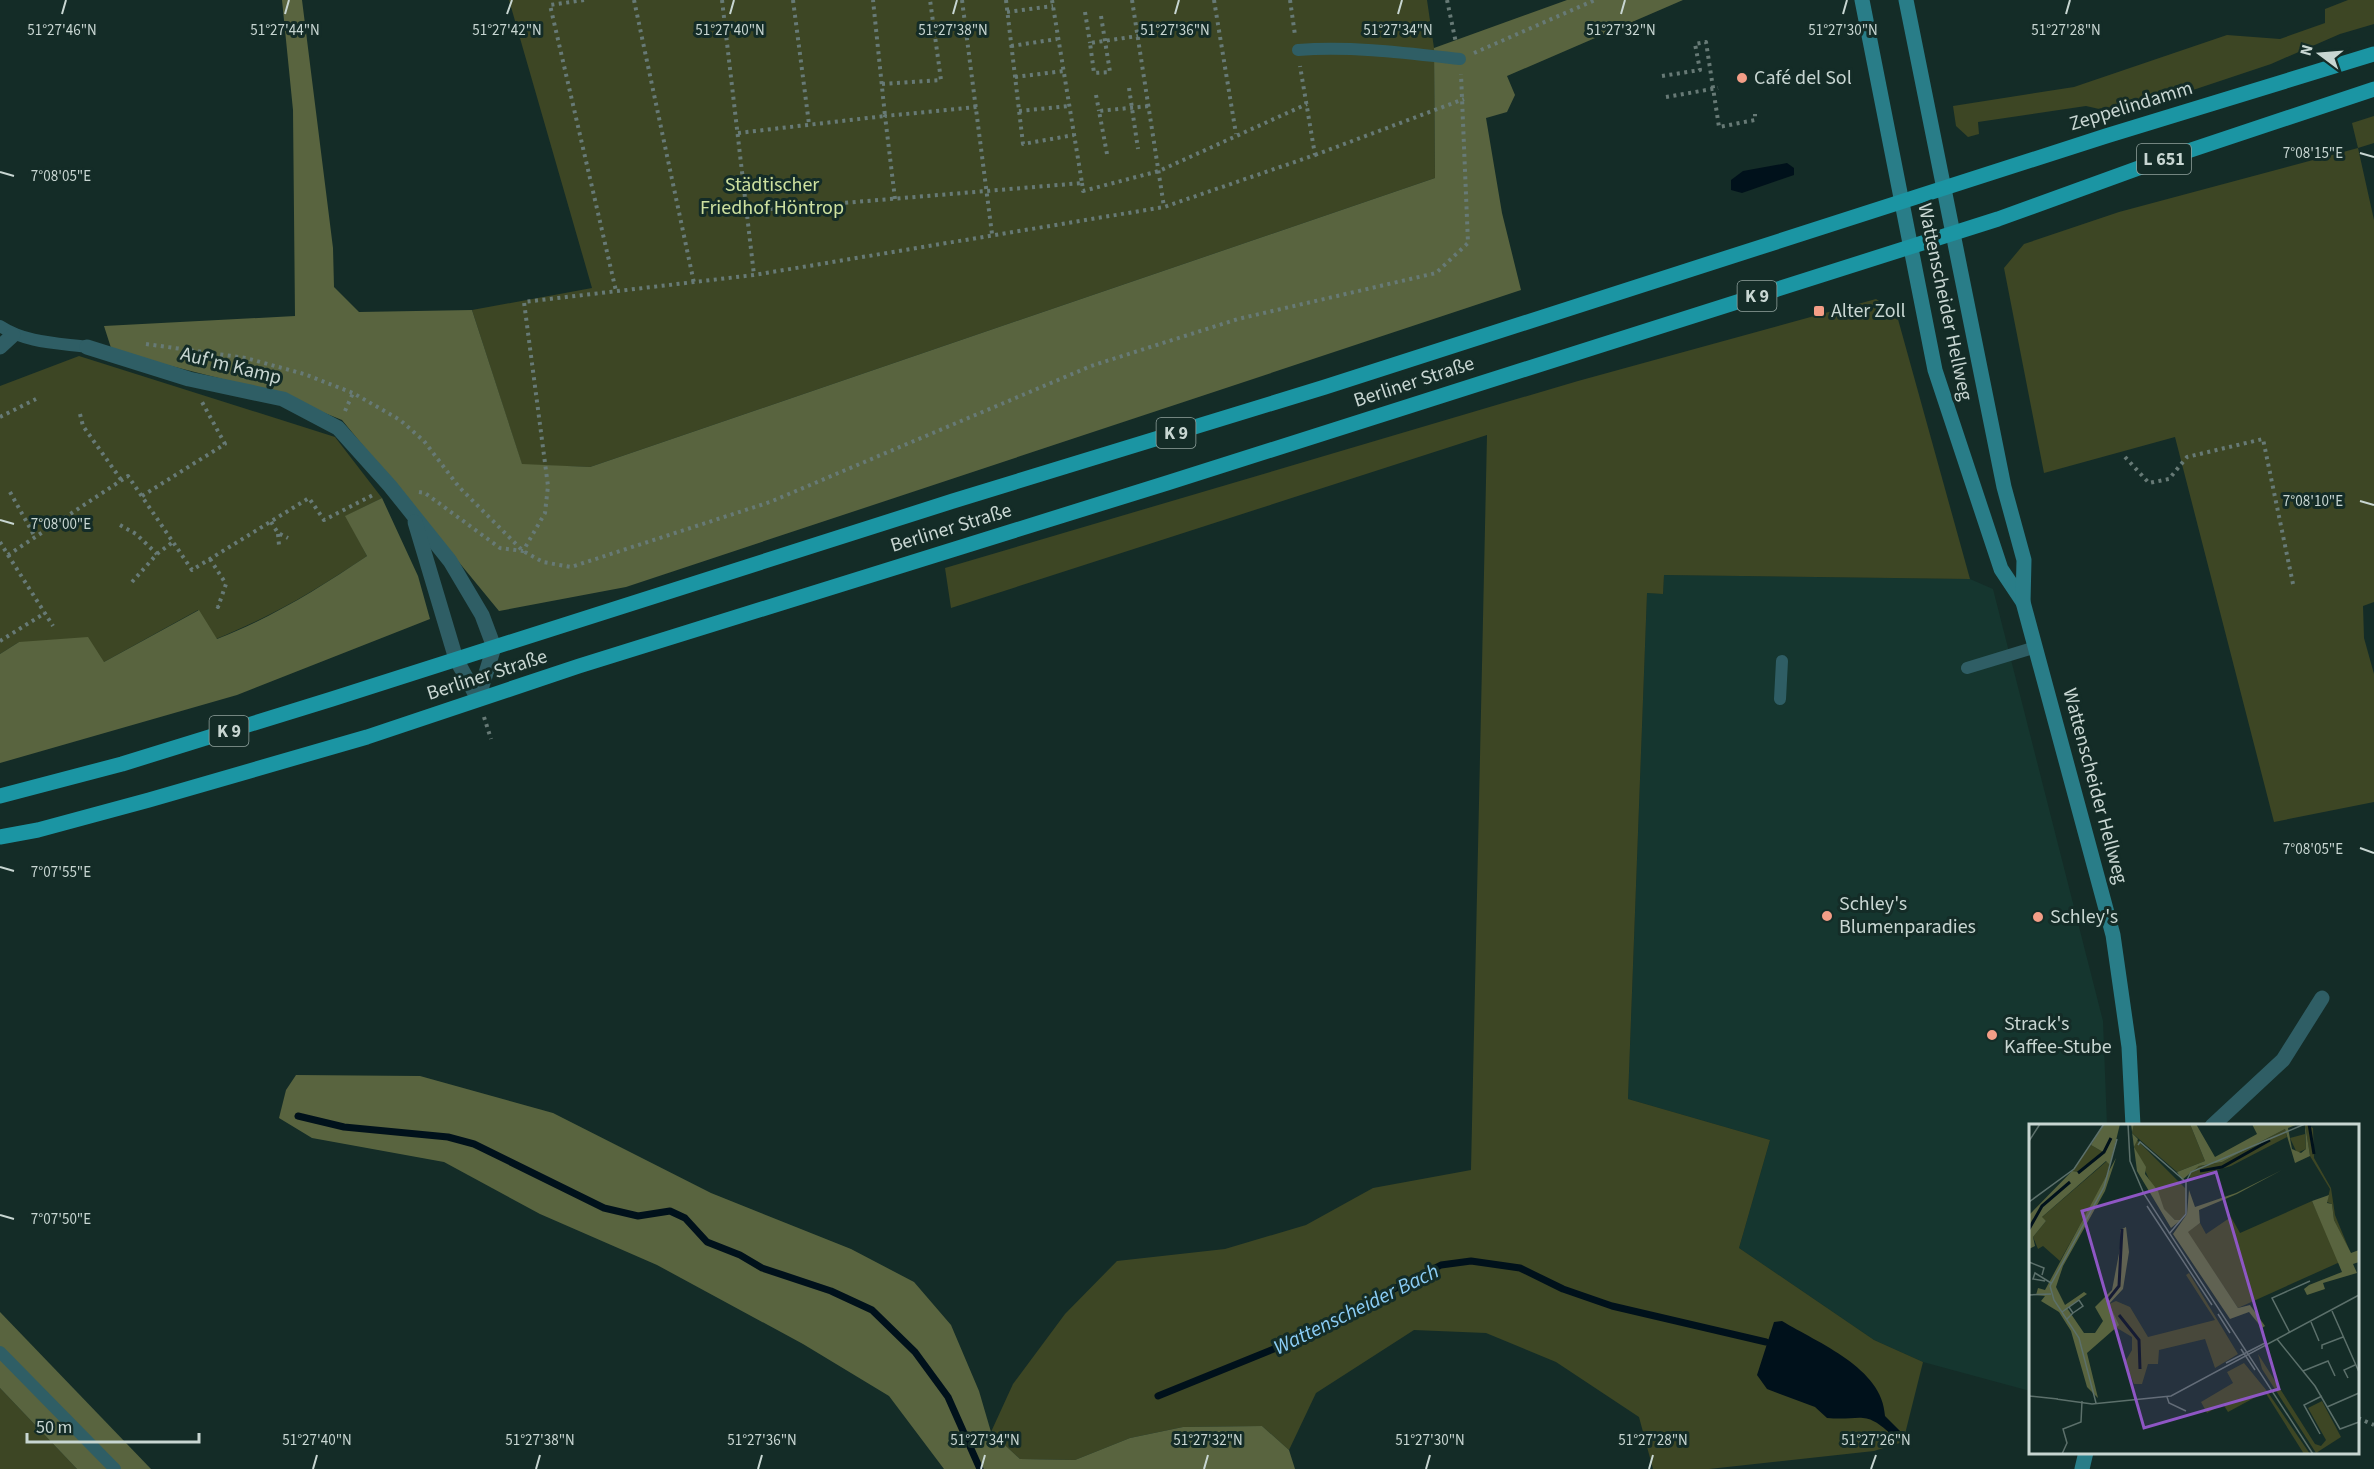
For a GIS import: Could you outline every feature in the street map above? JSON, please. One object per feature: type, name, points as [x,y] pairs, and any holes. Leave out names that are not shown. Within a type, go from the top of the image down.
[{"type":"main road","name":"Wattenscheider Hellweg","points":[[1862,0],[1935,370],[1949,419],[2001,569],[2023,602]]},
{"type":"main road","name":"Wattenscheider Hellweg","points":[[1906,0],[2004,487],[2024,560],[2023,602],[2113,936],[2130,1047],[2133,1124]]},
{"type":"main road","name":"Zeppelindamm","points":[[1902,202],[2374,54]]},
{"type":"main road","name":"L 651","points":[[1910,246],[2374,89]]},
{"type":"main road","name":"Berliner Straße","points":[[0,796],[133,761],[1325,387],[1902,202]]},
{"type":"main road","name":"Berliner Straße","points":[[0,837],[38,830],[356,741],[478,699],[1167,483],[1910,246]]},
{"type":"main road","points":[[2082,1469],[2086,1454]]},
{"type":"street","points":[[0,347],[7,330]]},
{"type":"street","name":"Auf'm Kamp","points":[[87,347],[189,379],[283,399],[338,428],[390,486],[450,561],[482,615],[494,646]]},
{"type":"street","name":"Auf'm Kamp","points":[[413,516],[456,659],[478,699]]},
{"type":"street","points":[[478,699],[494,646]]},
{"type":"street","points":[[2213,1124],[2283,1060],[2322,998]]},
{"type":"lane","points":[[1298,50],[1323,48],[1404,52],[1460,59]]},
{"type":"lane","name":"Auf'm Kamp","points":[[7,330],[30,340],[87,347]]},
{"type":"lane","points":[[1967,668],[2036,647]]},
{"type":"lane","points":[[1780,699],[1782,661]]},
{"type":"lane","points":[[0,1352],[115,1469]]},
{"type":"path","points":[[584,0],[550,5],[616,291]]},
{"type":"path","points":[[634,0],[693,283]]},
{"type":"path","points":[[722,0],[754,275]]},
{"type":"path","points":[[793,0],[809,124]]},
{"type":"path","points":[[873,0],[895,199]]},
{"type":"path","points":[[882,84],[941,80],[930,0]]},
{"type":"path","points":[[962,0],[992,234]]},
{"type":"path","points":[[1006,0],[1023,144],[1074,135]]},
{"type":"path","points":[[1052,0],[1083,191],[1159,171],[1236,134],[1307,104]]},
{"type":"path","points":[[1132,0],[1164,207]]},
{"type":"path","points":[[1214,0],[1236,134]]},
{"type":"path","points":[[1290,0],[1315,155]]},
{"type":"path","points":[[138,343],[246,358],[304,374],[353,393],[400,420],[424,441],[459,487],[523,551],[543,562],[571,567],[770,502],[1091,366],[1238,319],[1436,273],[1468,243],[1464,99],[1460,59],[1447,0]]},
{"type":"path","points":[[1460,59],[1595,0]]},
{"type":"path","points":[[1007,12],[1053,6]]},
{"type":"path","points":[[1085,12],[1094,73],[1110,72],[1101,16]]},
{"type":"path","points":[[1090,43],[1138,36]]},
{"type":"path","points":[[1011,45],[1057,39]]},
{"type":"path","points":[[1662,75],[1700,70],[1695,44],[1706,42],[1719,127],[1755,120],[1755,114]]},
{"type":"path","points":[[1015,77],[1064,71]]},
{"type":"path","points":[[1129,88],[1138,149]]},
{"type":"path","points":[[1666,97],[1718,88]]},
{"type":"path","points":[[1096,95],[1107,154]]},
{"type":"path","points":[[523,551],[545,513],[548,486],[524,302],[754,275],[1164,207],[1315,155],[1464,99]]},
{"type":"path","points":[[1019,111],[1069,106]]},
{"type":"path","points":[[1099,111],[1149,106]]},
{"type":"path","points":[[738,133],[976,107]]},
{"type":"path","points":[[748,211],[1082,183]]},
{"type":"path","points":[[142,496],[225,444],[189,379]]},
{"type":"path","points":[[0,417],[36,399]]},
{"type":"path","points":[[80,414],[83,426],[122,481]]},
{"type":"path","points":[[2125,457],[2149,483],[2169,478],[2187,458],[2263,439],[2293,584]]},
{"type":"path","points":[[8,555],[128,476],[192,570],[309,498],[324,520],[390,486],[425,493],[500,548],[523,551]]},
{"type":"path","points":[[10,492],[35,537]]},
{"type":"path","points":[[271,522],[278,533],[279,545]]},
{"type":"path","points":[[120,525],[136,534],[157,554]]},
{"type":"path","points":[[278,533],[288,538]]},
{"type":"path","points":[[0,542],[53,627]]},
{"type":"path","points":[[132,582],[157,554],[173,542]]},
{"type":"path","points":[[210,559],[226,584],[218,607],[214,603]]},
{"type":"path","points":[[0,641],[45,613]]},
{"type":"path","points":[[2359,1418],[2374,1425]]},
{"type":"shaded area","points":[[282,0],[302,0],[333,248],[334,287],[359,312],[472,310],[522,464],[590,467],[1435,178],[1434,48],[1567,0],[1683,0],[1507,76],[1515,95],[1507,112],[1486,118],[1502,213],[1521,290],[626,587],[499,611],[342,420],[270,391],[112,351],[104,326],[295,316],[293,110]]},
{"type":"shaded area","points":[[382,498],[418,576],[430,619],[237,695],[0,763],[0,654],[19,642],[88,637],[104,662],[199,610],[217,639],[294,602],[367,556],[345,516]]},
{"type":"shaded area","points":[[1664,575],[1970,579],[1993,589],[2103,1021],[2107,1124],[2029,1124],[2029,1391],[1923,1362],[1874,1340],[1739,1248],[1770,1140],[1628,1099],[1647,593],[1663,594]]},
{"type":"shaded area","points":[[296,1075],[420,1076],[553,1113],[711,1193],[851,1249],[914,1282],[951,1325],[979,1391],[991,1432],[1020,1459],[1075,1460],[1130,1438],[1183,1427],[1262,1426],[1289,1450],[1295,1469],[944,1469],[889,1396],[803,1344],[657,1265],[540,1214],[444,1162],[312,1138],[279,1118],[286,1090]]},
{"type":"shaded area","points":[[0,1312],[151,1469],[77,1469],[0,1388]]},
{"type":"green space","name":"Städtischer Friedhof Höntrop","points":[[509,0],[1427,0],[1434,48],[1435,178],[590,467],[522,465],[472,310],[592,288]]},
{"type":"green space","points":[[2348,0],[2374,0],[2374,24],[2340,34],[2271,64],[2121,114],[2086,106],[1978,122],[1979,134],[1968,137],[1956,126],[1953,106],[2074,87],[2227,35],[2280,39],[2325,23],[2325,9]]},
{"type":"green space","points":[[2374,116],[2374,143],[2358,148],[2352,123]]},
{"type":"green space","points":[[2358,148],[2374,220],[2374,602],[2363,606],[2364,638],[2374,674],[2374,802],[2274,822],[2175,437],[2044,473],[2004,268],[2024,244],[2119,212]]},
{"type":"green space","points":[[1876,299],[1896,312],[1970,579],[1664,575],[1663,594],[1647,593],[1628,1099],[1770,1140],[1739,1248],[1874,1340],[1923,1362],[1903,1442],[1874,1451],[1709,1469],[1653,1469],[1639,1417],[1556,1362],[1486,1333],[1414,1330],[1316,1393],[1289,1450],[1262,1426],[1183,1427],[1130,1438],[1075,1460],[1020,1459],[991,1432],[1013,1384],[1065,1314],[1117,1261],[1225,1249],[1306,1225],[1373,1188],[1471,1170],[1487,435],[951,608],[945,568],[1578,381]]},
{"type":"green space","points":[[79,356],[335,437],[382,498],[346,516],[367,556],[294,602],[216,639],[198,610],[104,662],[19,642],[0,654],[0,386]]},
{"type":"green space","points":[[0,1388],[77,1469],[0,1469]]},
{"type":"water","points":[[1787,163],[1794,168],[1794,175],[1742,193],[1731,190],[1731,180],[1743,171]]},
{"type":"water","points":[[1782,1321],[1830,1348],[1861,1371],[1873,1384],[1881,1399],[1885,1416],[1902,1433],[1895,1438],[1870,1419],[1827,1418],[1815,1407],[1767,1389],[1757,1375],[1774,1322]]},
{"type":"waterway","name":"Wattenscheider Bach","points":[[298,1116],[344,1127],[448,1137],[474,1144],[604,1208],[638,1216],[670,1211],[685,1218],[707,1242],[740,1255],[762,1268],[831,1291],[872,1310],[915,1352],[948,1397],[980,1469]]},
{"type":"waterway","name":"Wattenscheider Bach","points":[[1158,1396],[1286,1344],[1441,1265],[1471,1261],[1520,1268],[1563,1289],[1612,1306],[1766,1342]]},
{"type":"place","name":"Café del Sol","points":[[1742,78]]},
{"type":"place","name":"Alter Zoll","points":[[1819,311]]},
{"type":"place","name":"Schley's Blumenparadies","points":[[1827,916]]},
{"type":"place","name":"Schley's","points":[[2038,917]]},
{"type":"place","name":"Strack's Kaffee-Stube","points":[[1992,1035]]}]
